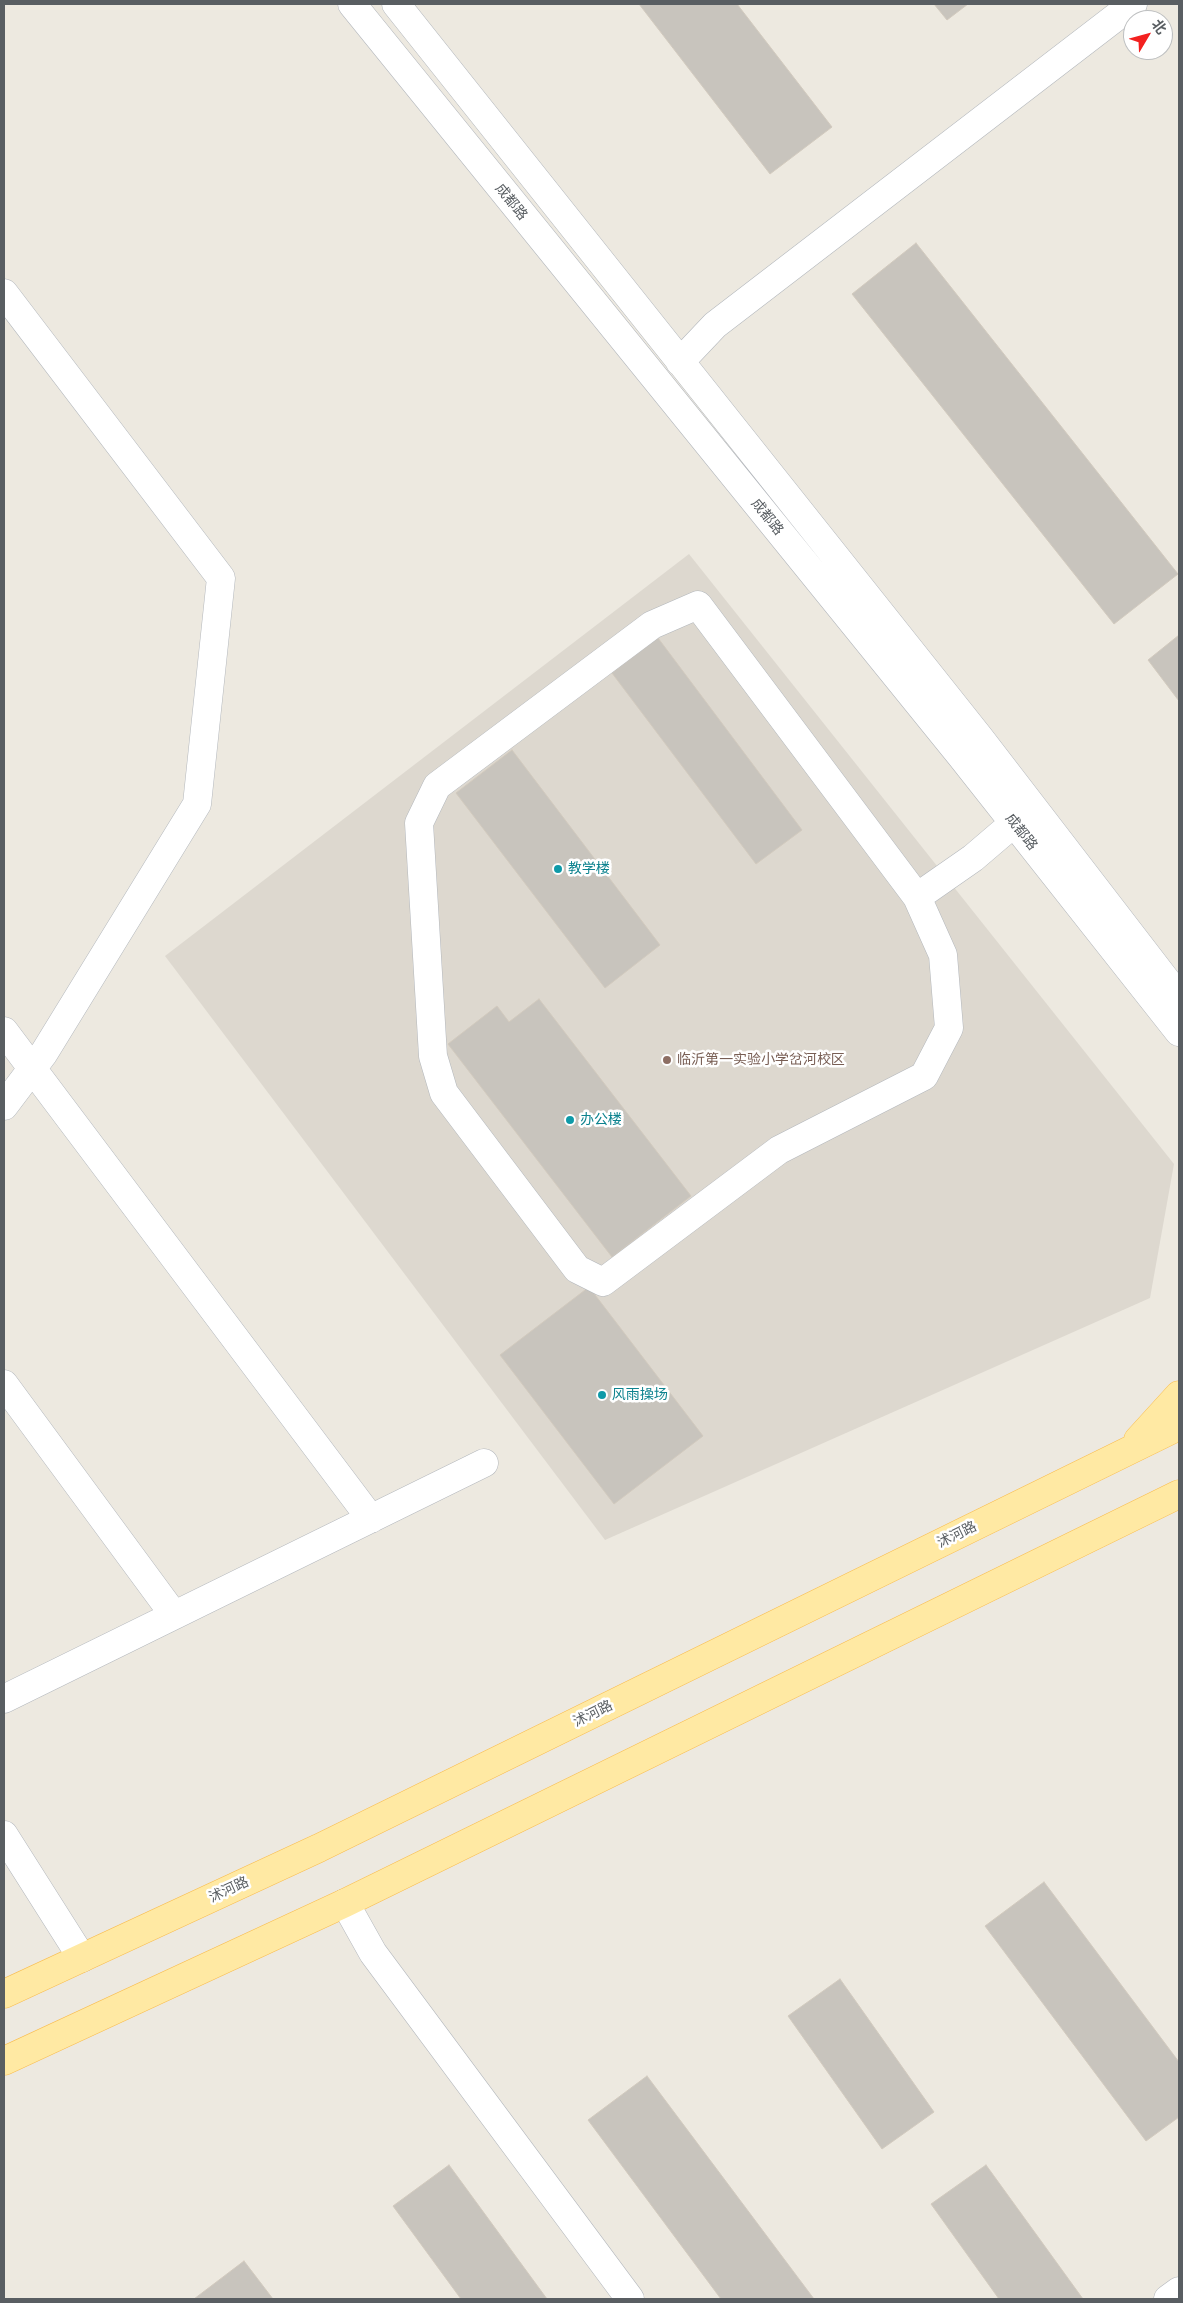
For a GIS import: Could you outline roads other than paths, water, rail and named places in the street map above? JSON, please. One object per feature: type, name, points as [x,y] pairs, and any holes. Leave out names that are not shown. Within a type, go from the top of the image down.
[{"type":"main road","points":[[1127,1452],[1179,1395]]},
{"type":"main road","name":"沭河路","points":[[4,1994],[319,1848],[1179,1426]]},
{"type":"main road","points":[[4,2061],[345,1903],[1166,1507],[1179,1494]]},
{"type":"street","name":"成都路","points":[[352,4],[1014,823],[1179,1032]]},
{"type":"street","name":"成都路","points":[[396,4],[979,737],[1179,997]]},
{"type":"street","points":[[680,362],[715,325],[1133,4]]},
{"type":"street","points":[[4,293],[221,578],[197,804],[44,1053],[4,1106]]},
{"type":"street","points":[[698,605],[917,897],[943,955],[949,1028],[924,1076],[779,1150],[603,1282],[577,1269],[444,1093],[433,1056],[419,823],[437,786],[652,625],[698,605]]},
{"type":"street","points":[[917,897],[973,858],[1014,823]]},
{"type":"street","points":[[4,1031],[371,1519]]},
{"type":"street","points":[[4,1384],[174,1615]]},
{"type":"street","points":[[4,1699],[484,1464]]},
{"type":"street","points":[[4,1835],[82,1958]]},
{"type":"street","points":[[345,1903],[373,1953],[630,2299]]},
{"type":"street","points":[[1168,2299],[1179,2291]]},
{"type":"place","name":"教学楼","points":[[558,869]]},
{"type":"place","name":"临沂第一实验小学岔河校区","points":[[667,1060]]},
{"type":"place","name":"办公楼","points":[[570,1120]]},
{"type":"place","name":"风雨操场","points":[[602,1395]]}]
